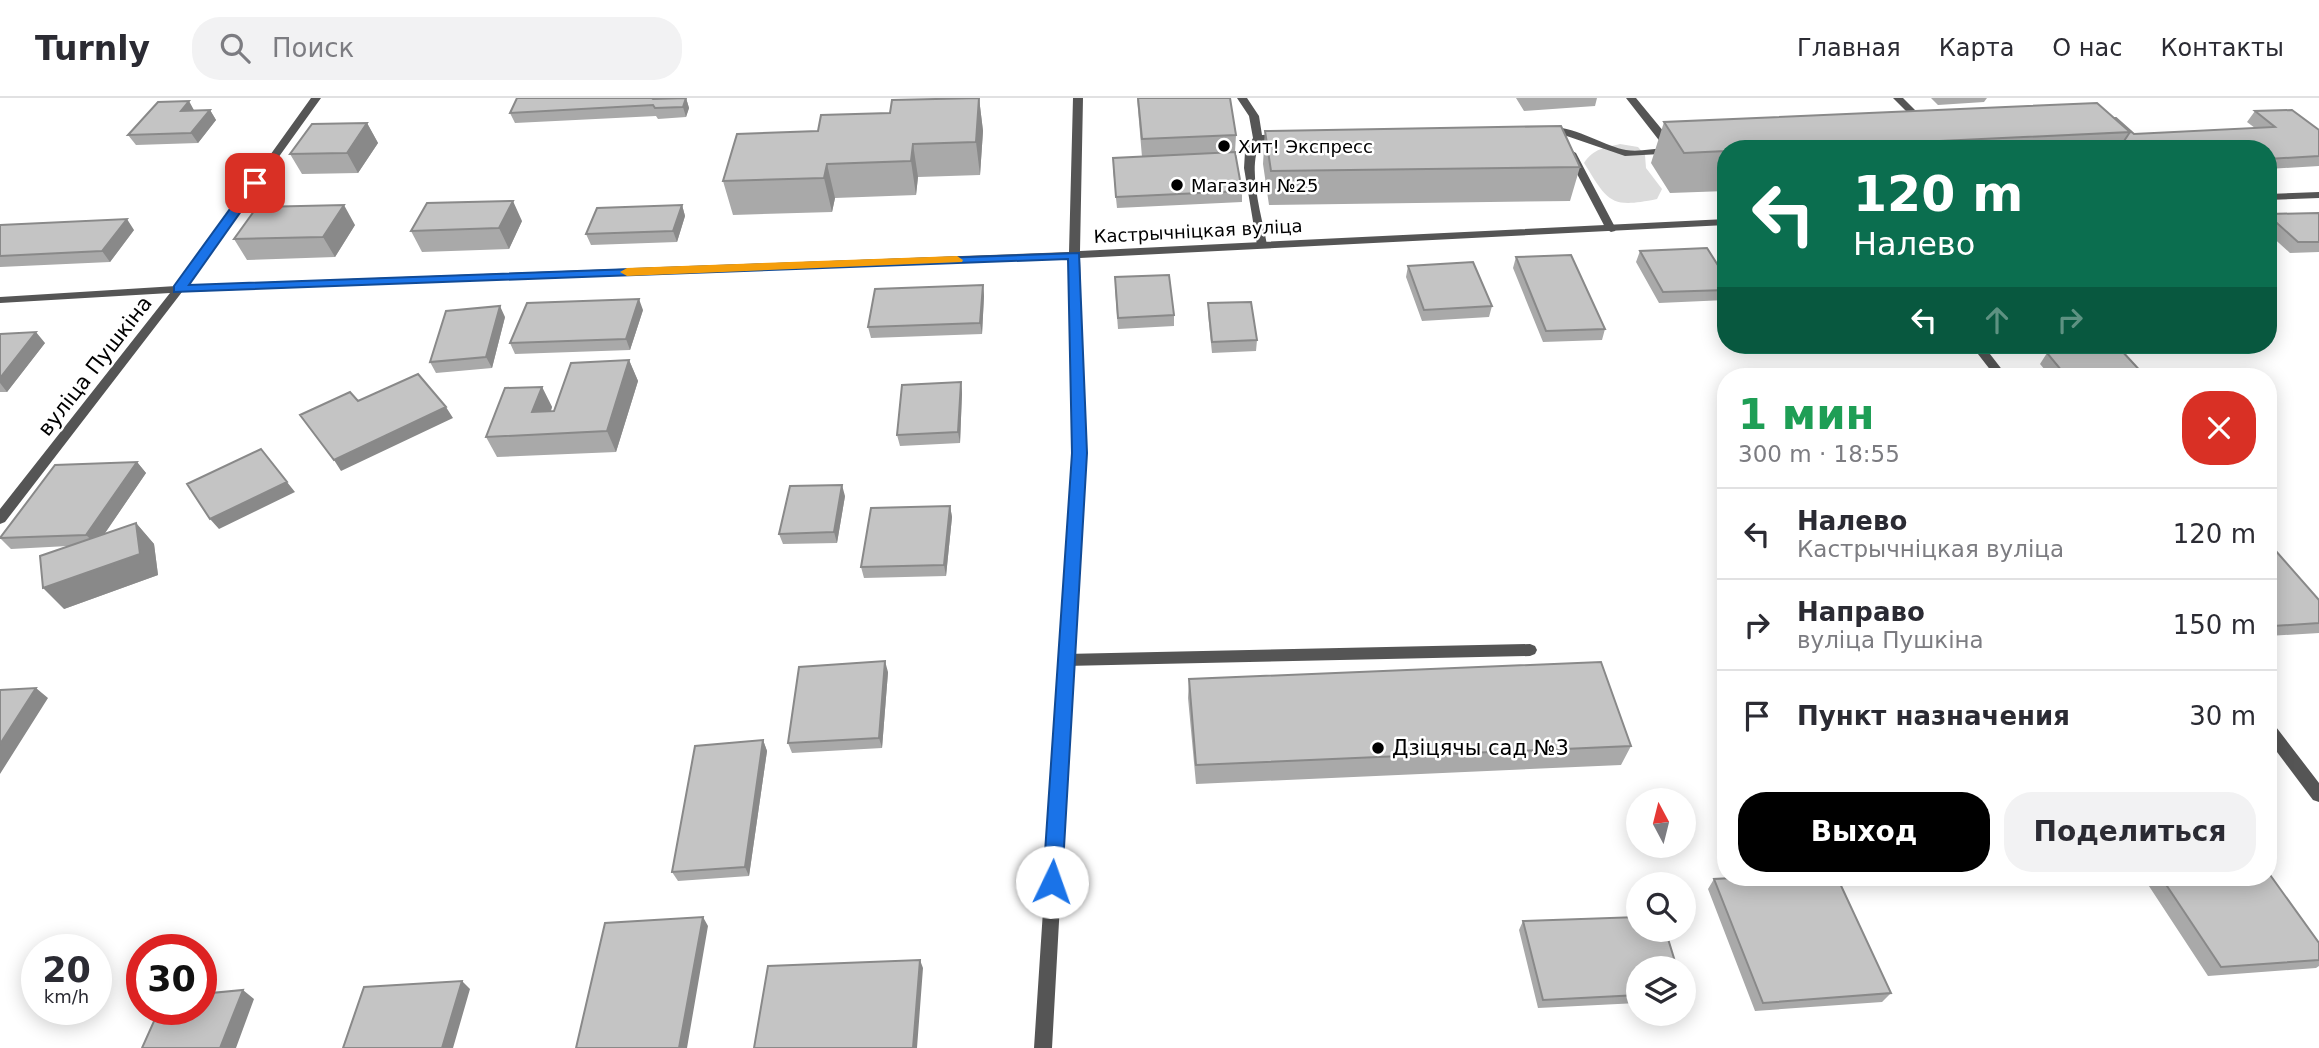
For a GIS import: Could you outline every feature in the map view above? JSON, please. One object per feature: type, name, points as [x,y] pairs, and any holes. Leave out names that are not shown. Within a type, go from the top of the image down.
[{"type":"street","name":"вуліца Пушкіна","points":[[0,519],[179,289],[316,98]]},
{"type":"street","points":[[1043,1048],[1079,453],[1074,255],[1078,98]]},
{"type":"street","points":[[1242,98],[1254,116],[1258,138],[1250,152],[1249,168],[1262,245]]},
{"type":"street","points":[[1632,98],[1672,151]]},
{"type":"street","points":[[1898,98],[1930,131]]},
{"type":"street","points":[[1559,130],[1611,229]]},
{"type":"street","points":[[1532,131],[1559,130],[1625,153],[1685,151]]},
{"type":"street","points":[[1258,138],[1299,137]]},
{"type":"street","points":[[2277,197],[2319,195]]},
{"type":"street","name":"Кастрычніцкая вуліца","points":[[0,300],[179,289],[1074,255],[1717,223]]},
{"type":"street","points":[[1984,354],[1995,368]]},
{"type":"street","points":[[1065,660],[1530,650]]},
{"type":"street","points":[[2277,740],[2319,795]]},
{"type":"shaded area","points":[[1620,144],[1638,147],[1645,155],[1646,168],[1662,189],[1657,199],[1619,202],[1611,199],[1599,186],[1584,163],[1596,151]]},
{"type":"building","points":[[517,98],[686,98],[683,107],[655,108],[653,105],[510,113]]},
{"type":"building","points":[[979,98],[976,142],[913,144],[911,161],[827,164],[824,178],[723,181],[737,134],[818,131],[821,115],[890,113],[892,100]]},
{"type":"building","points":[[1138,98],[1230,98],[1236,135],[1142,139]]},
{"type":"building","points":[[189,101],[181,111],[210,110],[191,133],[128,135],[158,102]]},
{"type":"building","points":[[2097,103],[2130,132],[1962,140],[1717,140],[1717,151],[1684,153],[1664,122]]},
{"type":"building","points":[[2292,110],[2319,130],[2319,156],[2277,158],[2277,140],[2125,140],[2130,132],[2114,118],[2134,134],[2275,127],[2255,111]]},
{"type":"building","points":[[367,123],[347,153],[290,154],[312,124]]},
{"type":"building","points":[[1561,126],[1580,167],[1271,171],[1265,131]]},
{"type":"building","name":"Магазин №25","points":[[1235,152],[1242,191],[1116,197],[1113,158]]},
{"type":"building","points":[[513,201],[499,228],[411,231],[427,203]]},
{"type":"building","points":[[344,205],[323,237],[234,239],[257,207]]},
{"type":"building","points":[[682,205],[673,231],[586,234],[597,208]]},
{"type":"building","points":[[2319,213],[2319,242],[2298,242],[2277,223],[2277,214]]},
{"type":"building","points":[[127,219],[102,251],[0,256],[0,225]]},
{"type":"building","points":[[1707,248],[1717,264],[1717,290],[1663,292],[1640,251]]},
{"type":"building","points":[[1571,255],[1605,329],[1546,331],[1516,257]]},
{"type":"building","points":[[1473,262],[1492,306],[1424,310],[1408,266]]},
{"type":"building","points":[[1169,275],[1174,315],[1118,318],[1115,277]]},
{"type":"building","points":[[983,285],[980,323],[868,327],[875,289]]},
{"type":"building","points":[[639,299],[626,339],[510,343],[527,303]]},
{"type":"building","points":[[1251,302],[1257,340],[1212,342],[1208,303]]},
{"type":"building","points":[[500,306],[486,357],[430,362],[446,311]]},
{"type":"building","points":[[36,332],[0,378],[0,334]]},
{"type":"building","points":[[2048,354],[2125,354],[2138,368],[2059,368]]},
{"type":"building","points":[[629,360],[607,431],[486,437],[505,388],[542,387],[532,412],[554,411],[571,363]]},
{"type":"building","points":[[418,374],[446,407],[334,460],[300,415],[350,392],[358,401]]},
{"type":"building","points":[[961,382],[958,432],[897,435],[902,385]]},
{"type":"building","points":[[261,449],[287,482],[210,519],[187,484]]},
{"type":"building","points":[[137,462],[86,535],[0,538],[55,465]]},
{"type":"building","points":[[842,485],[834,532],[779,534],[790,486]]},
{"type":"building","points":[[950,506],[944,565],[861,567],[871,508]]},
{"type":"building","points":[[136,523],[140,554],[43,588],[40,556]]},
{"type":"building","points":[[2277,552],[2319,600],[2319,623],[2277,626]]},
{"type":"building","points":[[885,661],[879,738],[788,743],[799,667]]},
{"type":"building","name":"Дзіцячы сад №3","points":[[1601,662],[1631,746],[1196,765],[1189,679]]},
{"type":"building","points":[[36,688],[0,744],[0,690]]},
{"type":"building","points":[[763,740],[745,867],[672,872],[695,746]]},
{"type":"building","points":[[1714,879],[1717,879],[1717,886],[1841,886],[1891,993],[1763,1003]]},
{"type":"building","points":[[2277,885],[2319,943],[2319,960],[2221,967],[2167,886]]},
{"type":"building","points":[[703,917],[679,1048],[576,1048],[605,923]]},
{"type":"building","points":[[1626,917],[1626,942],[1669,942],[1673,956],[1626,956],[1626,996],[1543,1000],[1523,921]]},
{"type":"building","points":[[920,960],[913,1048],[754,1048],[768,966]]},
{"type":"building","points":[[462,981],[442,1048],[343,1048],[364,987]]},
{"type":"building","points":[[243,990],[220,1048],[142,1048],[152,1025],[217,1025],[217,992]]},
{"type":"slow traffic","points":[[627,272],[957,260]]},
{"type":"place","name":"Хит! Экспресс","points":[[1224,146]]},
{"type":"place","name":"Магазин №25","points":[[1177,185]]},
{"type":"place","name":"Дзіцячы сад №3","points":[[1378,748]]},
{"type":"route","points":[[255,183],[179,289],[1074,255],[1079,453],[1052,882]]}]
